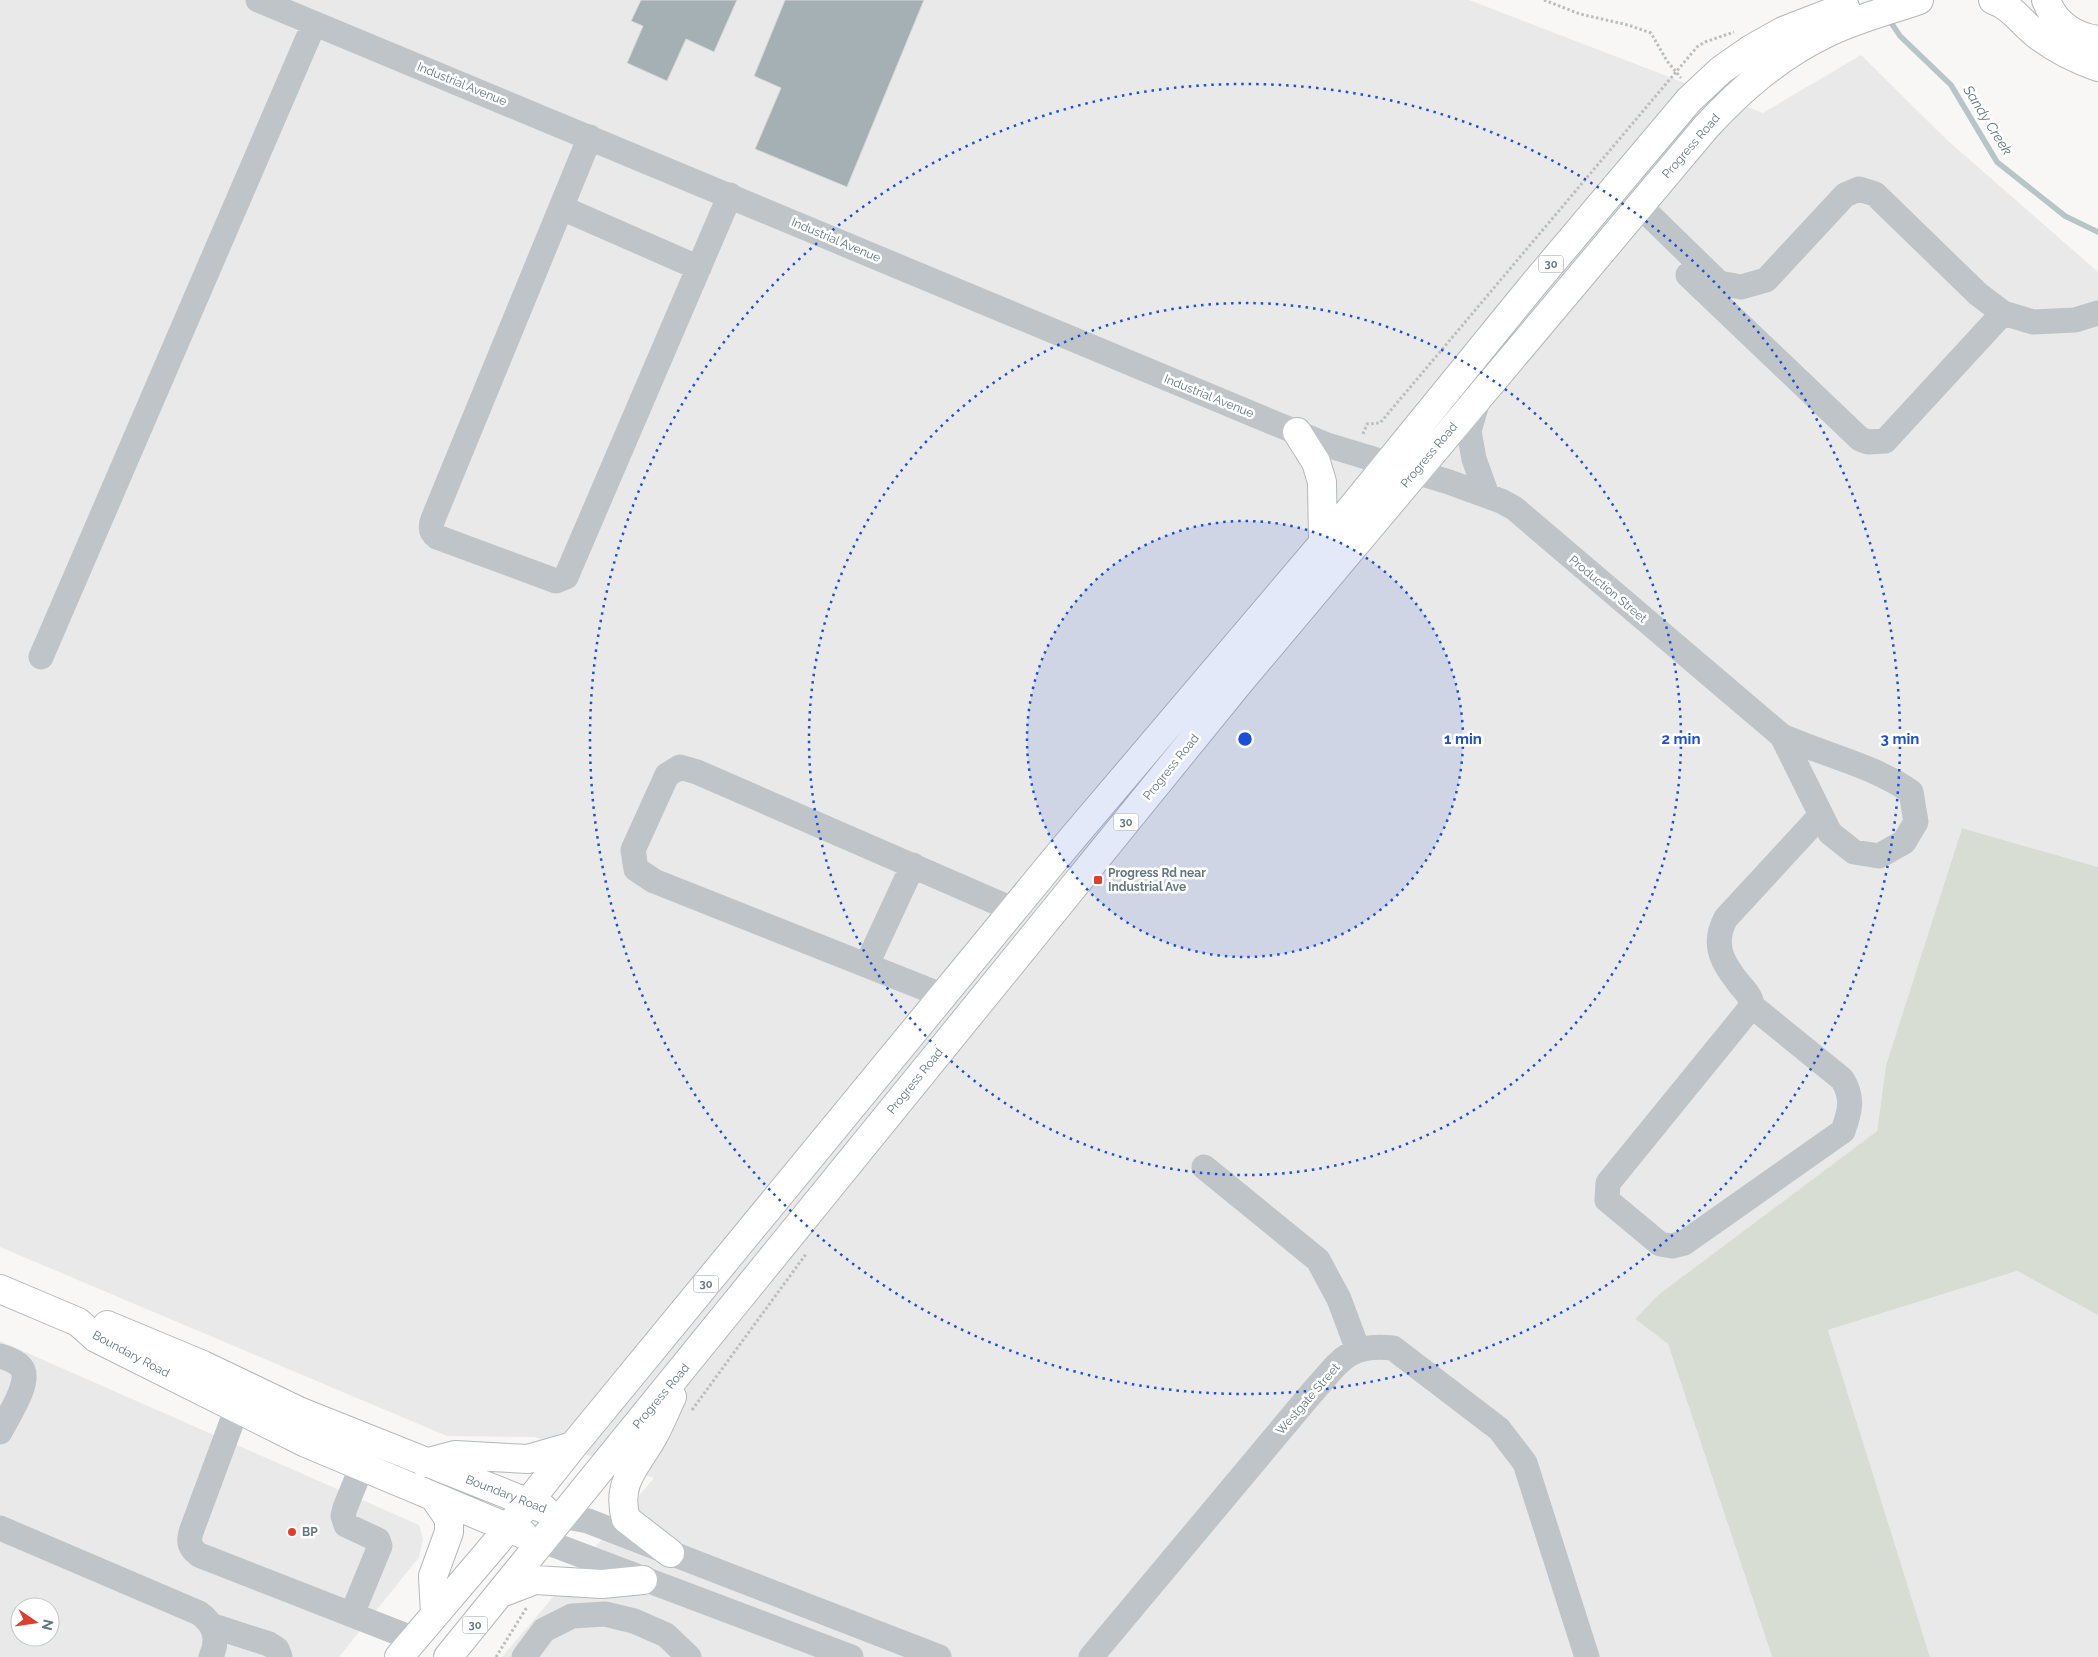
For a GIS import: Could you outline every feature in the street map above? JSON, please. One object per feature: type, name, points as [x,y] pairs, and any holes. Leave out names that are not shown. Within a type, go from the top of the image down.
[{"type":"main road","points":[[1993,0],[2006,7],[2047,43],[2079,61],[2098,67]]},
{"type":"main road","points":[[2046,0],[2056,19],[2065,28],[2077,34],[2098,40]]},
{"type":"main road","name":"Progress Road","points":[[407,1648],[508,1528],[573,1446],[1014,910],[1323,543],[1533,285],[1696,93],[1721,70],[1751,49],[1783,31],[1855,10],[1916,1]]},
{"type":"main road","name":"Progress Road","points":[[448,1657],[501,1593],[541,1540],[687,1364],[1164,775],[1634,212],[1739,92],[1799,48],[1827,33],[1855,10]]},
{"type":"main road","points":[[1297,432],[1316,462],[1322,482],[1323,543]]},
{"type":"main road","name":"Boundary Road","points":[[0,1289],[78,1322],[96,1338],[306,1443],[434,1498],[541,1540]]},
{"type":"main road","name":"Boundary Road","points":[[78,1322],[103,1323],[203,1365],[301,1412],[562,1516]]},
{"type":"main road","points":[[670,1554],[626,1519],[622,1505],[622,1496],[629,1472],[655,1434],[687,1364]]},
{"type":"main road","points":[[425,1463],[455,1455],[528,1459],[573,1446]]},
{"type":"main road","points":[[434,1498],[449,1519],[449,1532],[433,1576],[435,1614]]},
{"type":"main road","points":[[501,1593],[535,1580],[602,1584],[643,1580]]},
{"type":"street","name":"Industrial Avenue","points":[[258,0],[1327,445],[1416,472]]},
{"type":"street","points":[[41,658],[314,24]]},
{"type":"street","points":[[590,137],[433,519],[432,533],[437,537],[556,581],[566,577],[730,195]]},
{"type":"street","points":[[1634,212],[1719,283],[1741,287],[1766,280],[1845,195],[1859,189],[1875,194],[1978,294],[2002,313],[2033,322],[2075,320],[2098,313]]},
{"type":"street","points":[[562,208],[699,268]]},
{"type":"street","points":[[1634,212],[1860,439],[1868,442],[1885,441],[2002,313]]},
{"type":"street","points":[[1480,395],[1469,431],[1474,459],[1487,495]]},
{"type":"street","name":"Production Street","points":[[1416,472],[1487,495],[1514,508],[1782,736],[1816,751],[1891,778],[1911,792],[1916,822],[1904,842],[1879,856],[1854,852],[1830,832],[1782,736]]},
{"type":"street","points":[[944,996],[868,964],[654,881],[636,868],[633,850],[667,775],[680,767],[698,772],[1014,910]]},
{"type":"street","points":[[1752,1006],[1608,1183],[1607,1200],[1660,1244],[1672,1246],[1684,1243],[1843,1131],[1851,1109],[1848,1089],[1842,1079],[1752,1006],[1751,999],[1730,971],[1719,948],[1719,931],[1726,918],[1822,815]]},
{"type":"street","points":[[868,964],[913,865]]},
{"type":"street","points":[[1204,1167],[1318,1260],[1339,1299],[1358,1350]]},
{"type":"street","name":"Westgate Street","points":[[1091,1657],[1310,1394],[1347,1354],[1371,1346],[1393,1348],[1499,1429],[1525,1463],[1587,1657]]},
{"type":"street","points":[[0,1356],[22,1367],[25,1376],[23,1387],[0,1432]]},
{"type":"street","points":[[238,1408],[188,1541],[192,1549],[199,1555],[352,1614],[407,1648]]},
{"type":"street","points":[[352,1614],[380,1546],[378,1540],[346,1525],[343,1516],[362,1466]]},
{"type":"street","name":"Boundary Road","points":[[562,1516],[588,1521],[939,1657]]},
{"type":"street","points":[[0,1528],[200,1613],[213,1626],[269,1644],[277,1649],[280,1657]]},
{"type":"street","name":"Boundary Road","points":[[541,1540],[851,1657]]},
{"type":"street","points":[[524,1657],[544,1630],[572,1616],[605,1614],[634,1622],[666,1635],[689,1657]]},
{"type":"street","points":[[212,1657],[216,1637],[213,1626]]},
{"type":"path","points":[[1544,0],[1580,14],[1628,25],[1652,33],[1667,61],[1681,79],[1696,93]]},
{"type":"path","points":[[1556,0],[1557,5]]},
{"type":"shaded area","points":[[0,0],[1469,0],[1763,113],[1861,55],[1947,140],[2098,272],[2098,867],[1962,828],[1886,1065],[1877,1131],[1658,1295],[1635,1319],[1668,1344],[1772,1657],[502,1657],[654,1478],[535,1437],[447,1436],[0,1247]]},
{"type":"shaded area","points":[[1962,828],[2098,867],[2098,1315],[2017,1271],[1828,1330],[1930,1657],[1772,1657],[1668,1344],[1635,1319],[1658,1295],[1877,1131],[1886,1065]]},
{"type":"shaded area","points":[[2017,1271],[2098,1315],[2098,1657],[1930,1657],[1828,1330]]},
{"type":"shaded area","points":[[0,1341],[419,1525],[423,1539],[419,1557],[339,1657],[0,1657]]},
{"type":"building","points":[[641,0],[737,0],[714,52],[686,39],[667,81],[627,63],[643,26],[631,21]]},
{"type":"building","points":[[785,0],[924,0],[847,187],[755,149],[781,88],[754,76]]},
{"type":"waterway","name":"Sandy Creek","points":[[1888,18],[1900,36],[1951,85],[1997,162],[2065,216],[2098,232]]},
{"type":"place","name":"Progress Rd near Industrial Ave","points":[[1098,880]]},
{"type":"place","name":"BP","points":[[292,1532]]}]
